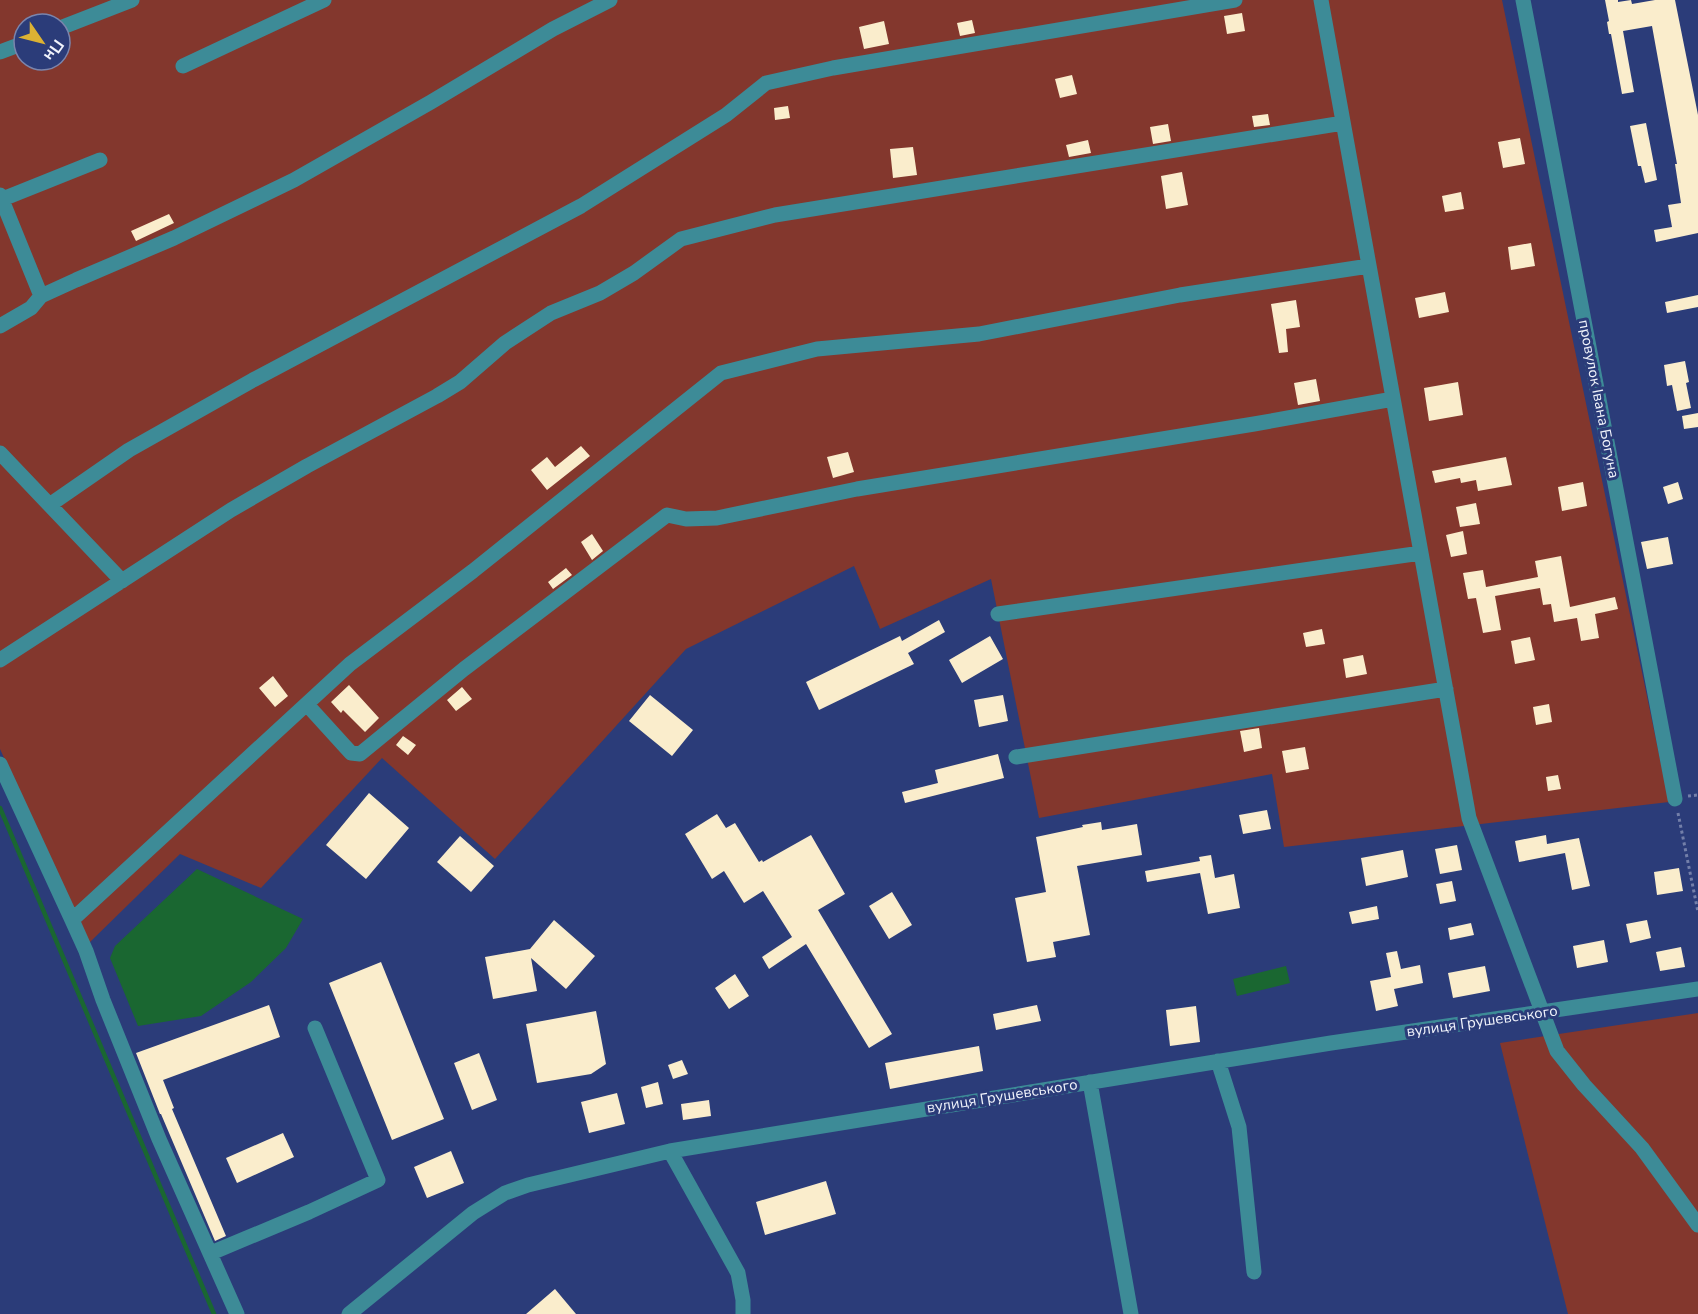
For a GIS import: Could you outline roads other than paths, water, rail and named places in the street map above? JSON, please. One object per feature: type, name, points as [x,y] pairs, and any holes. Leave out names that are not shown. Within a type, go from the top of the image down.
[{"type":"street","points":[[72,23],[132,0]]},
{"type":"street","points":[[183,66],[324,0]]},
{"type":"street","points":[[0,326],[31,308],[41,296],[174,238],[294,180],[553,29],[610,0]]},
{"type":"street","points":[[51,504],[129,450],[254,380],[581,206],[726,115],[766,83],[833,68],[1235,0]]},
{"type":"street","points":[[1321,0],[1469,818],[1557,1051],[1584,1085],[1642,1148],[1698,1225]]},
{"type":"street","name":"провулок Івана Богуна","points":[[1523,0],[1675,799]]},
{"type":"street","points":[[0,660],[231,510],[437,396],[460,382],[505,343],[550,313],[600,293],[634,273],[681,239],[775,215],[1343,123]]},
{"type":"street","points":[[41,296],[1,198],[100,160]]},
{"type":"street","points":[[72,920],[350,664],[473,572],[721,373],[817,349],[979,334],[1180,296],[1369,266]]},
{"type":"street","points":[[311,709],[351,753],[360,754],[464,669],[667,516],[686,519],[717,518],[857,489],[1393,399]]},
{"type":"street","points":[[0,453],[122,581]]},
{"type":"street","points":[[998,614],[1421,553]]},
{"type":"street","points":[[1016,757],[1446,689]]},
{"type":"street","points":[[0,764],[86,951],[103,1000],[159,1139],[237,1314]]},
{"type":"street","name":"вулиця Грушевського","points":[[349,1314],[473,1213],[505,1193],[528,1185],[670,1151],[1218,1061],[1698,990]]},
{"type":"street","points":[[211,1253],[309,1212],[378,1179],[315,1028]]},
{"type":"street","points":[[1218,1061],[1239,1127],[1254,1272]]},
{"type":"street","points":[[1090,1082],[1131,1314]]},
{"type":"street","points":[[670,1151],[738,1273],[743,1314]]},
{"type":"waterway","points":[[0,808],[214,1314]]}]
